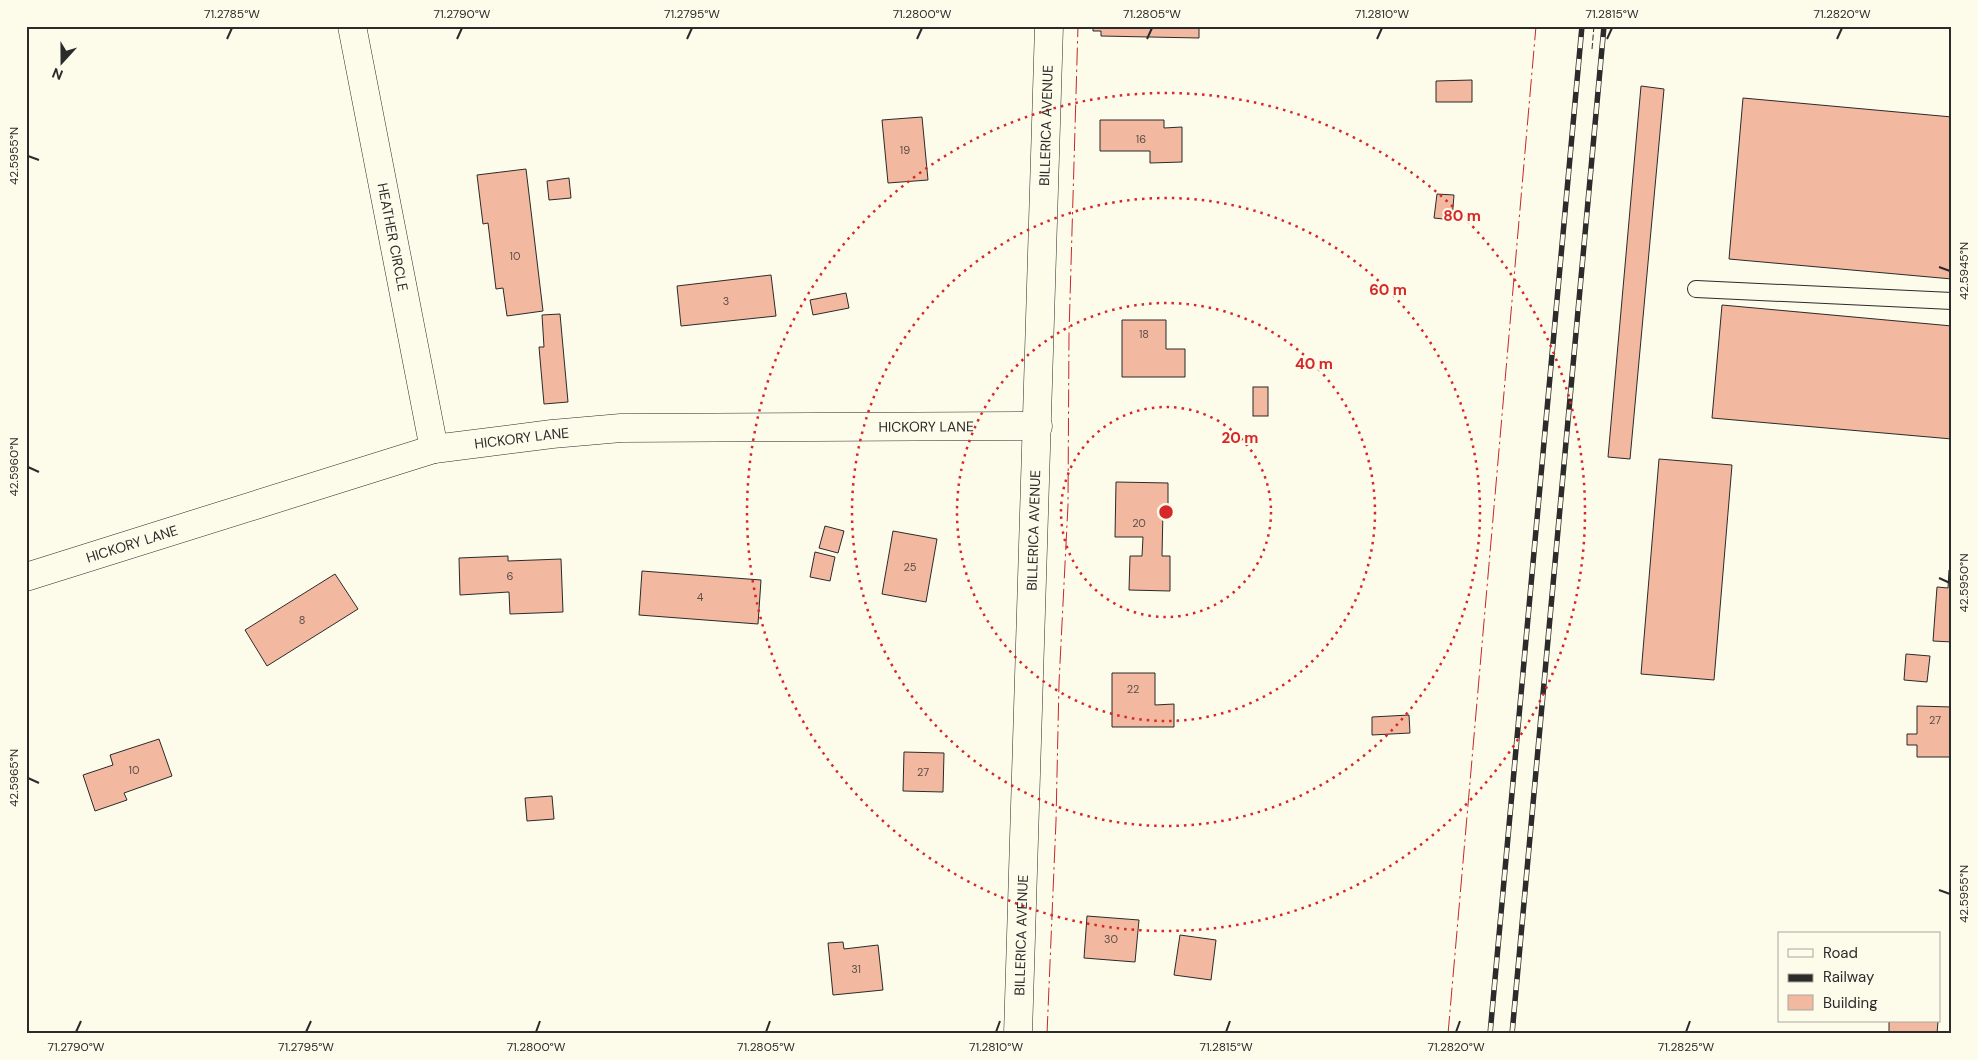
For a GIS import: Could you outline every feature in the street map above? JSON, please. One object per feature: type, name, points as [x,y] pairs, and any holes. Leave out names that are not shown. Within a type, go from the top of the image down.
[{"type":"street","name":"HEATHER CIRCLE","points":[[352,26],[434,449]]},
{"type":"street","name":"BILLERICA AVENUE","points":[[1018,1034],[1050,26]]},
{"type":"street","name":"HICKORY LANE","points":[[26,577],[434,449],[552,434],[620,428],[1038,426]]},
{"type":"lane","points":[[1696,289],[1952,302]]},
{"type":"building","points":[[1093,26],[1199,26],[1199,38],[1101,36],[1101,31],[1093,31]]},
{"type":"building","points":[[1472,80],[1472,102],[1436,102],[1436,81]]},
{"type":"building","points":[[1641,86],[1664,89],[1630,459],[1608,457]]},
{"type":"building","points":[[1743,98],[1952,117],[1952,279],[1729,259]]},
{"type":"building","points":[[922,117],[928,180],[888,183],[882,120]]},
{"type":"building","points":[[1100,120],[1164,120],[1164,128],[1182,127],[1182,162],[1150,163],[1150,151],[1100,151]]},
{"type":"building","points":[[526,169],[543,311],[507,316],[503,288],[496,289],[488,223],[483,224],[477,175]]},
{"type":"building","points":[[569,178],[571,198],[549,200],[547,181]]},
{"type":"building","points":[[1437,194],[1454,195],[1452,220],[1434,218]]},
{"type":"building","points":[[771,275],[776,316],[681,326],[677,286]]},
{"type":"building","points":[[846,293],[849,308],[813,315],[810,300]]},
{"type":"building","points":[[1722,305],[1952,326],[1952,439],[1712,418]]},
{"type":"building","points":[[560,314],[568,402],[544,404],[539,347],[544,347],[542,315]]},
{"type":"building","points":[[1122,320],[1166,320],[1166,349],[1185,349],[1185,377],[1122,377]]},
{"type":"building","points":[[1253,387],[1268,387],[1268,416],[1253,416]]},
{"type":"building","points":[[1659,459],[1732,465],[1714,680],[1641,674]]},
{"type":"building","points":[[1116,482],[1168,483],[1168,510],[1163,509],[1162,556],[1170,556],[1170,591],[1129,590],[1130,556],[1142,556],[1143,537],[1115,537]]},
{"type":"building","points":[[825,526],[844,531],[838,553],[819,548]]},
{"type":"building","points":[[893,531],[937,539],[926,602],[882,594]]},
{"type":"building","points":[[815,552],[835,557],[830,581],[810,577]]},
{"type":"building","points":[[508,556],[508,561],[561,559],[563,612],[510,614],[509,592],[460,595],[459,558]]},
{"type":"building","points":[[1949,570],[1952,570],[1952,642],[1933,641],[1937,587],[1948,588]]},
{"type":"building","points":[[642,571],[761,580],[758,624],[639,615]]},
{"type":"building","points":[[335,574],[358,609],[267,666],[245,630]]},
{"type":"building","points":[[1906,654],[1930,656],[1927,682],[1904,680]]},
{"type":"building","points":[[1112,673],[1155,673],[1155,705],[1174,704],[1174,727],[1112,727]]},
{"type":"building","points":[[1917,706],[1952,707],[1952,757],[1917,757],[1917,745],[1907,745],[1907,734],[1917,734]]},
{"type":"building","points":[[1409,715],[1410,733],[1372,735],[1372,717]]},
{"type":"building","points":[[159,739],[172,776],[124,793],[127,800],[95,811],[83,775],[113,765],[110,755]]},
{"type":"building","points":[[904,752],[944,753],[943,792],[903,791]]},
{"type":"building","points":[[552,796],[554,819],[527,821],[525,798]]},
{"type":"building","points":[[1087,916],[1139,920],[1135,962],[1084,958]]},
{"type":"building","points":[[1180,935],[1216,940],[1211,980],[1174,975]]},
{"type":"building","points":[[843,942],[844,949],[878,945],[883,990],[833,995],[828,943]]},
{"type":"building","points":[[1889,1022],[1938,1022],[1937,1034],[1889,1034]]},
{"type":"railway","points":[[1490,1034],[1582,26]]},
{"type":"railway","points":[[1512,1034],[1604,26]]},
{"type":"fence","points":[[1592,49],[1594,26]]},
{"type":"power","points":[[1047,1034],[1056,821],[1059,683],[1068,505],[1069,334],[1078,26]]},
{"type":"power","points":[[1448,1034],[1536,26]]}]
